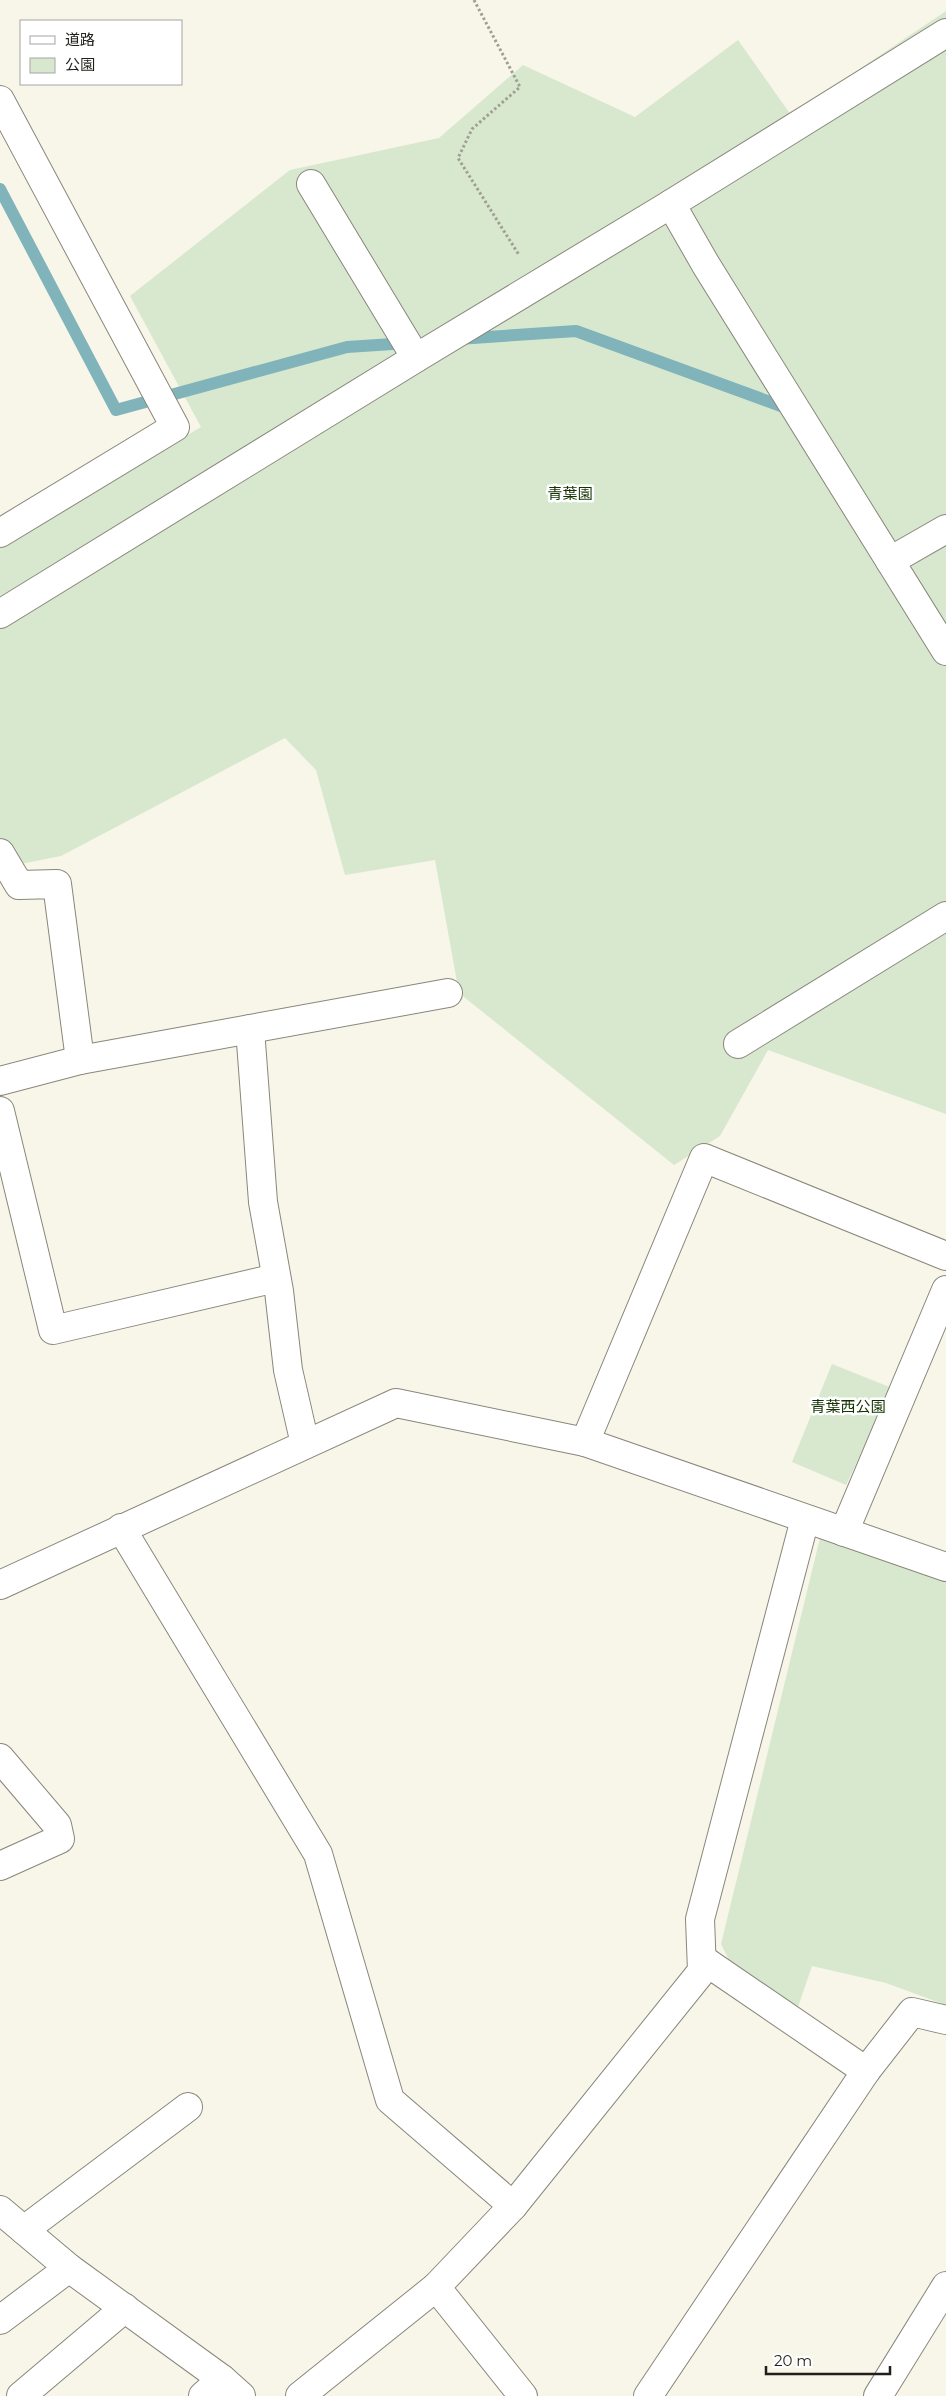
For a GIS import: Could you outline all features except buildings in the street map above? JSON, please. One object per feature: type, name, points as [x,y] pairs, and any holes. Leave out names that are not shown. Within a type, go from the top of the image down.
[{"type":"street","points":[[0,614],[416,358],[671,204],[946,33]]},
{"type":"street","points":[[0,100],[176,427],[0,533]]},
{"type":"street","points":[[311,184],[416,358]]},
{"type":"street","points":[[671,204],[706,265],[946,651]]},
{"type":"street","points":[[890,561],[946,529]]},
{"type":"street","points":[[0,853],[19,885],[57,884],[80,1060]]},
{"type":"street","points":[[738,1044],[946,916]]},
{"type":"street","points":[[0,1081],[80,1060],[448,993]]},
{"type":"street","points":[[250,1029],[263,1202],[276,1278],[288,1370],[305,1444]]},
{"type":"street","points":[[0,1111],[53,1330],[276,1278]]},
{"type":"street","points":[[585,1442],[704,1158],[946,1256]]},
{"type":"street","points":[[844,1532],[946,1290]]},
{"type":"street","points":[[0,1585],[396,1403],[585,1442],[946,1567]]},
{"type":"street","points":[[300,2396],[436,2287],[513,2206],[702,1971],[700,1919],[805,1519]]},
{"type":"street","points":[[121,1528],[318,1854],[390,2100],[513,2206]]},
{"type":"street","points":[[0,1758],[57,1825],[60,1839],[0,1866]]},
{"type":"street","points":[[702,1959],[866,2071]]},
{"type":"street","points":[[648,2396],[866,2071],[912,2012],[946,2020]]},
{"type":"street","points":[[24,2230],[188,2107]]},
{"type":"street","points":[[0,2210],[69,2268],[125,2308],[222,2390]]},
{"type":"street","points":[[0,2320],[69,2268]]},
{"type":"street","points":[[878,2396],[946,2286]]},
{"type":"street","points":[[436,2287],[522,2396]]},
{"type":"street","points":[[21,2396],[125,2308]]},
{"type":"path","points":[[474,0],[520,87],[472,129],[458,158],[538,285]]},
{"type":"green space","name":"青葉園","points":[[946,11],[946,1114],[768,1050],[720,1136],[674,1165],[459,993],[435,860],[345,875],[316,770],[285,738],[61,856],[0,868],[0,546],[201,427],[130,296],[290,170],[439,138],[523,65],[635,117],[738,40],[791,115]]},
{"type":"green space","name":"青葉西公園","points":[[832,1364],[892,1388],[846,1485],[792,1462]]},
{"type":"green space","points":[[820,1538],[946,1580],[946,2005],[886,1983],[812,1966],[797,2010],[731,1964],[721,1944]]},
{"type":"waterway","points":[[0,189],[116,410],[347,347],[408,343]]},
{"type":"waterway","points":[[458,339],[576,331],[792,410]]}]
